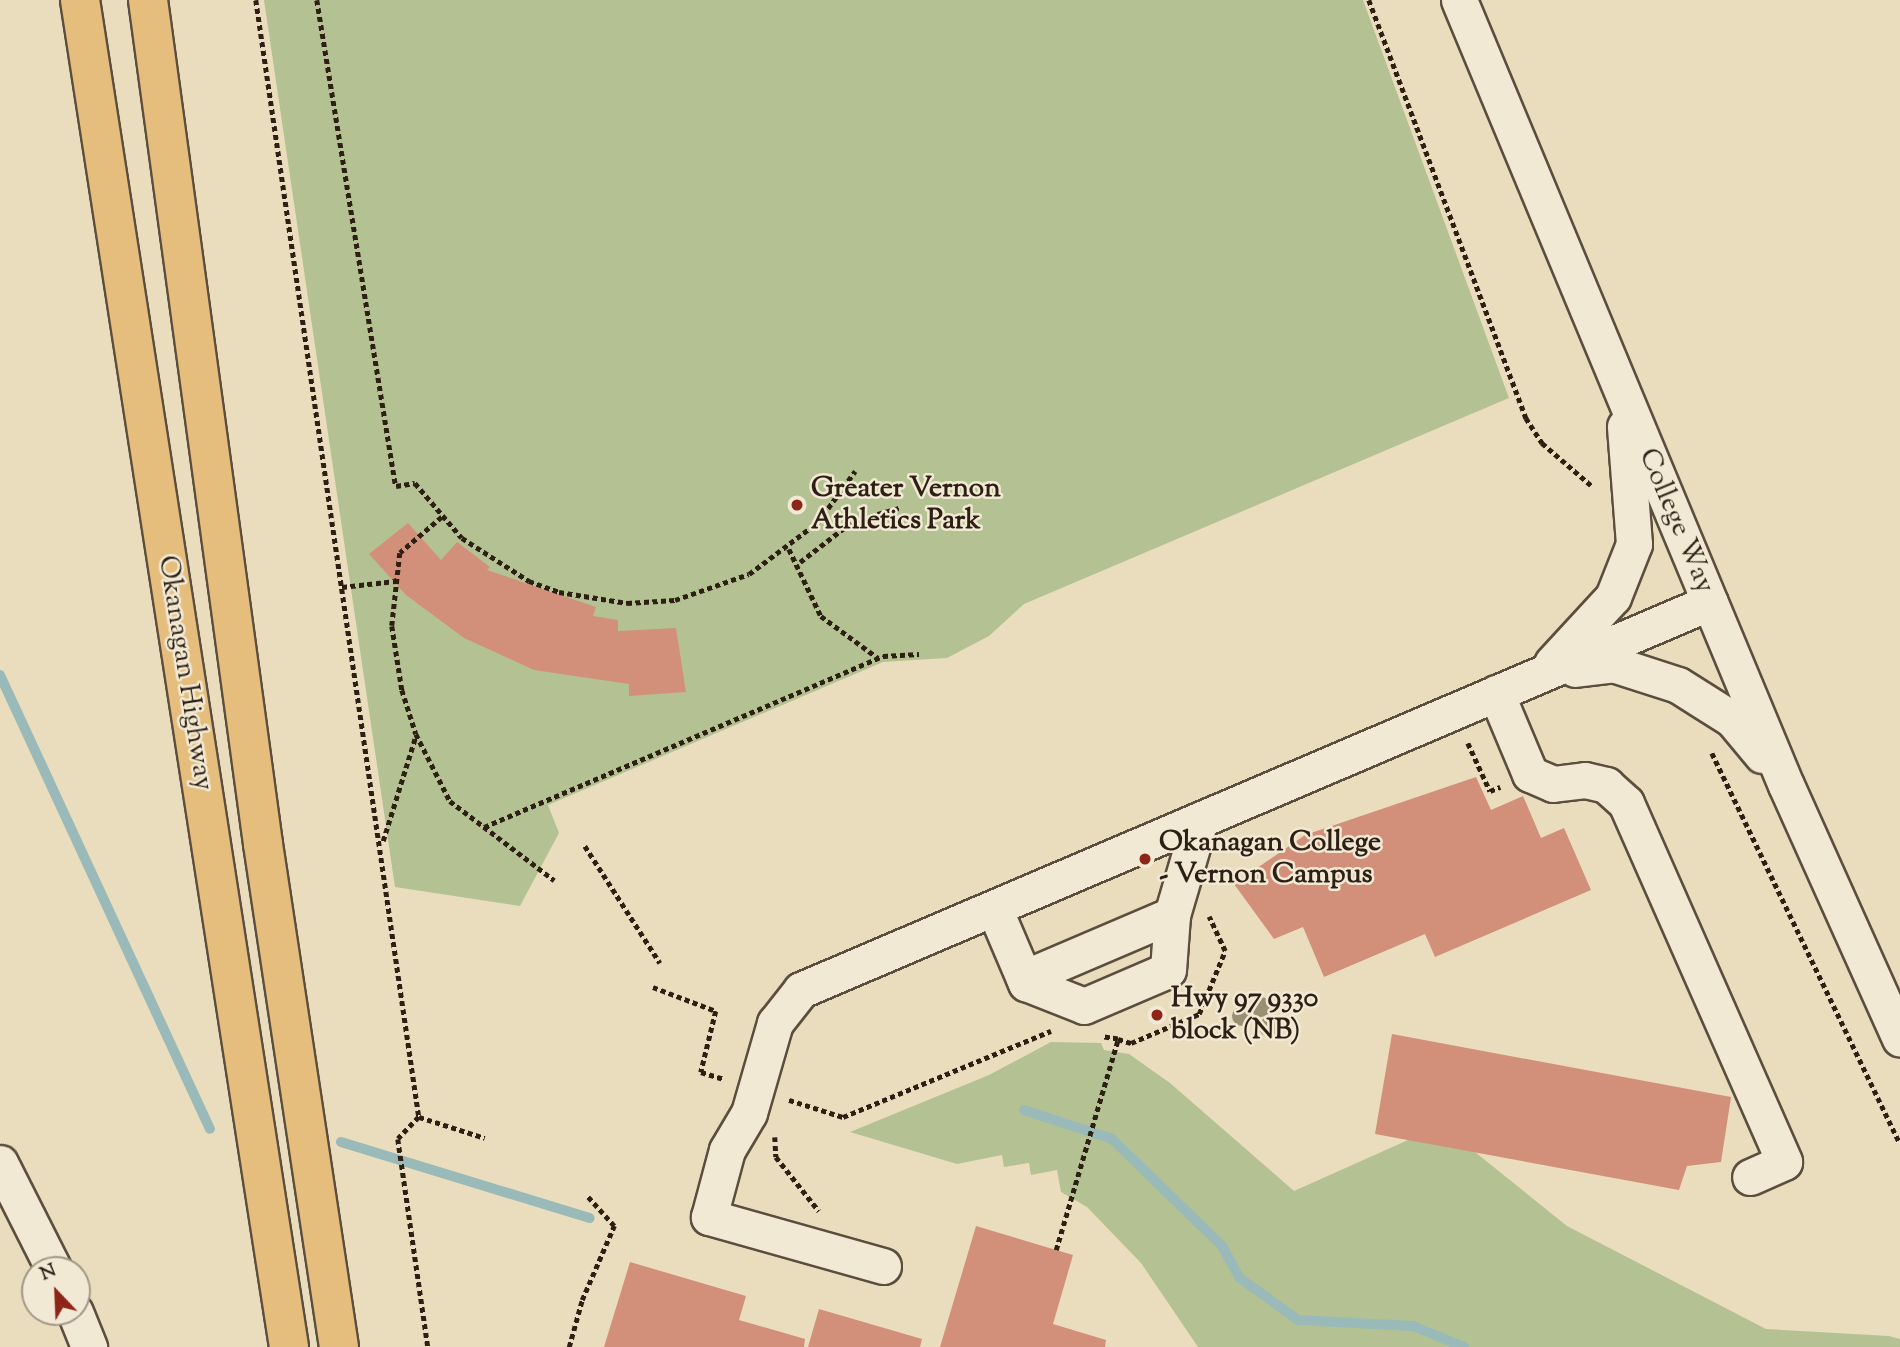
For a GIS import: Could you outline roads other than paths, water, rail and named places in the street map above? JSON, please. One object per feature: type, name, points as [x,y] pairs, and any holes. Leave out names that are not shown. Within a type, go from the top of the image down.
[{"type":"highway","name":"Okanagan Highway","points":[[80,0],[289,1347]]},
{"type":"highway","name":"Okanagan Highway","points":[[148,0],[263,844],[339,1347]]},
{"type":"street","name":"College Way","points":[[1459,0],[1786,785],[1900,1039]]},
{"type":"street","points":[[1541,674],[1613,597],[1634,544],[1622,394]]},
{"type":"street","points":[[883,1266],[709,1217],[727,1150],[749,1113],[775,1023],[801,990],[1710,603]]},
{"type":"street","points":[[1541,674],[1613,664],[1678,685],[1732,719],[1786,785]]},
{"type":"street","points":[[1496,693],[1530,774],[1553,784],[1585,779],[1606,785],[1626,803],[1784,1162],[1750,1177]]},
{"type":"street","points":[[994,908],[1024,978],[1084,1006],[1168,970],[1172,915],[1200,820]]},
{"type":"street","points":[[1024,978],[1172,915]]},
{"type":"street","points":[[0,1163],[47,1256]]},
{"type":"street","points":[[81,1326],[89,1347]]},
{"type":"waterway","points":[[0,675],[210,1129]]},
{"type":"waterway","points":[[1024,1110],[1112,1139],[1222,1246],[1240,1278],[1298,1320],[1413,1326],[1464,1347]]},
{"type":"waterway","points":[[341,1142],[590,1218]]},
{"type":"place","name":"Greater Vernon Athletics Park","points":[[797,505]]},
{"type":"place","name":"Okanagan College - Vernon Campus","points":[[1145,859]]},
{"type":"place","name":"Hwy 97 9330 block (NB)","points":[[1157,1015]]}]
